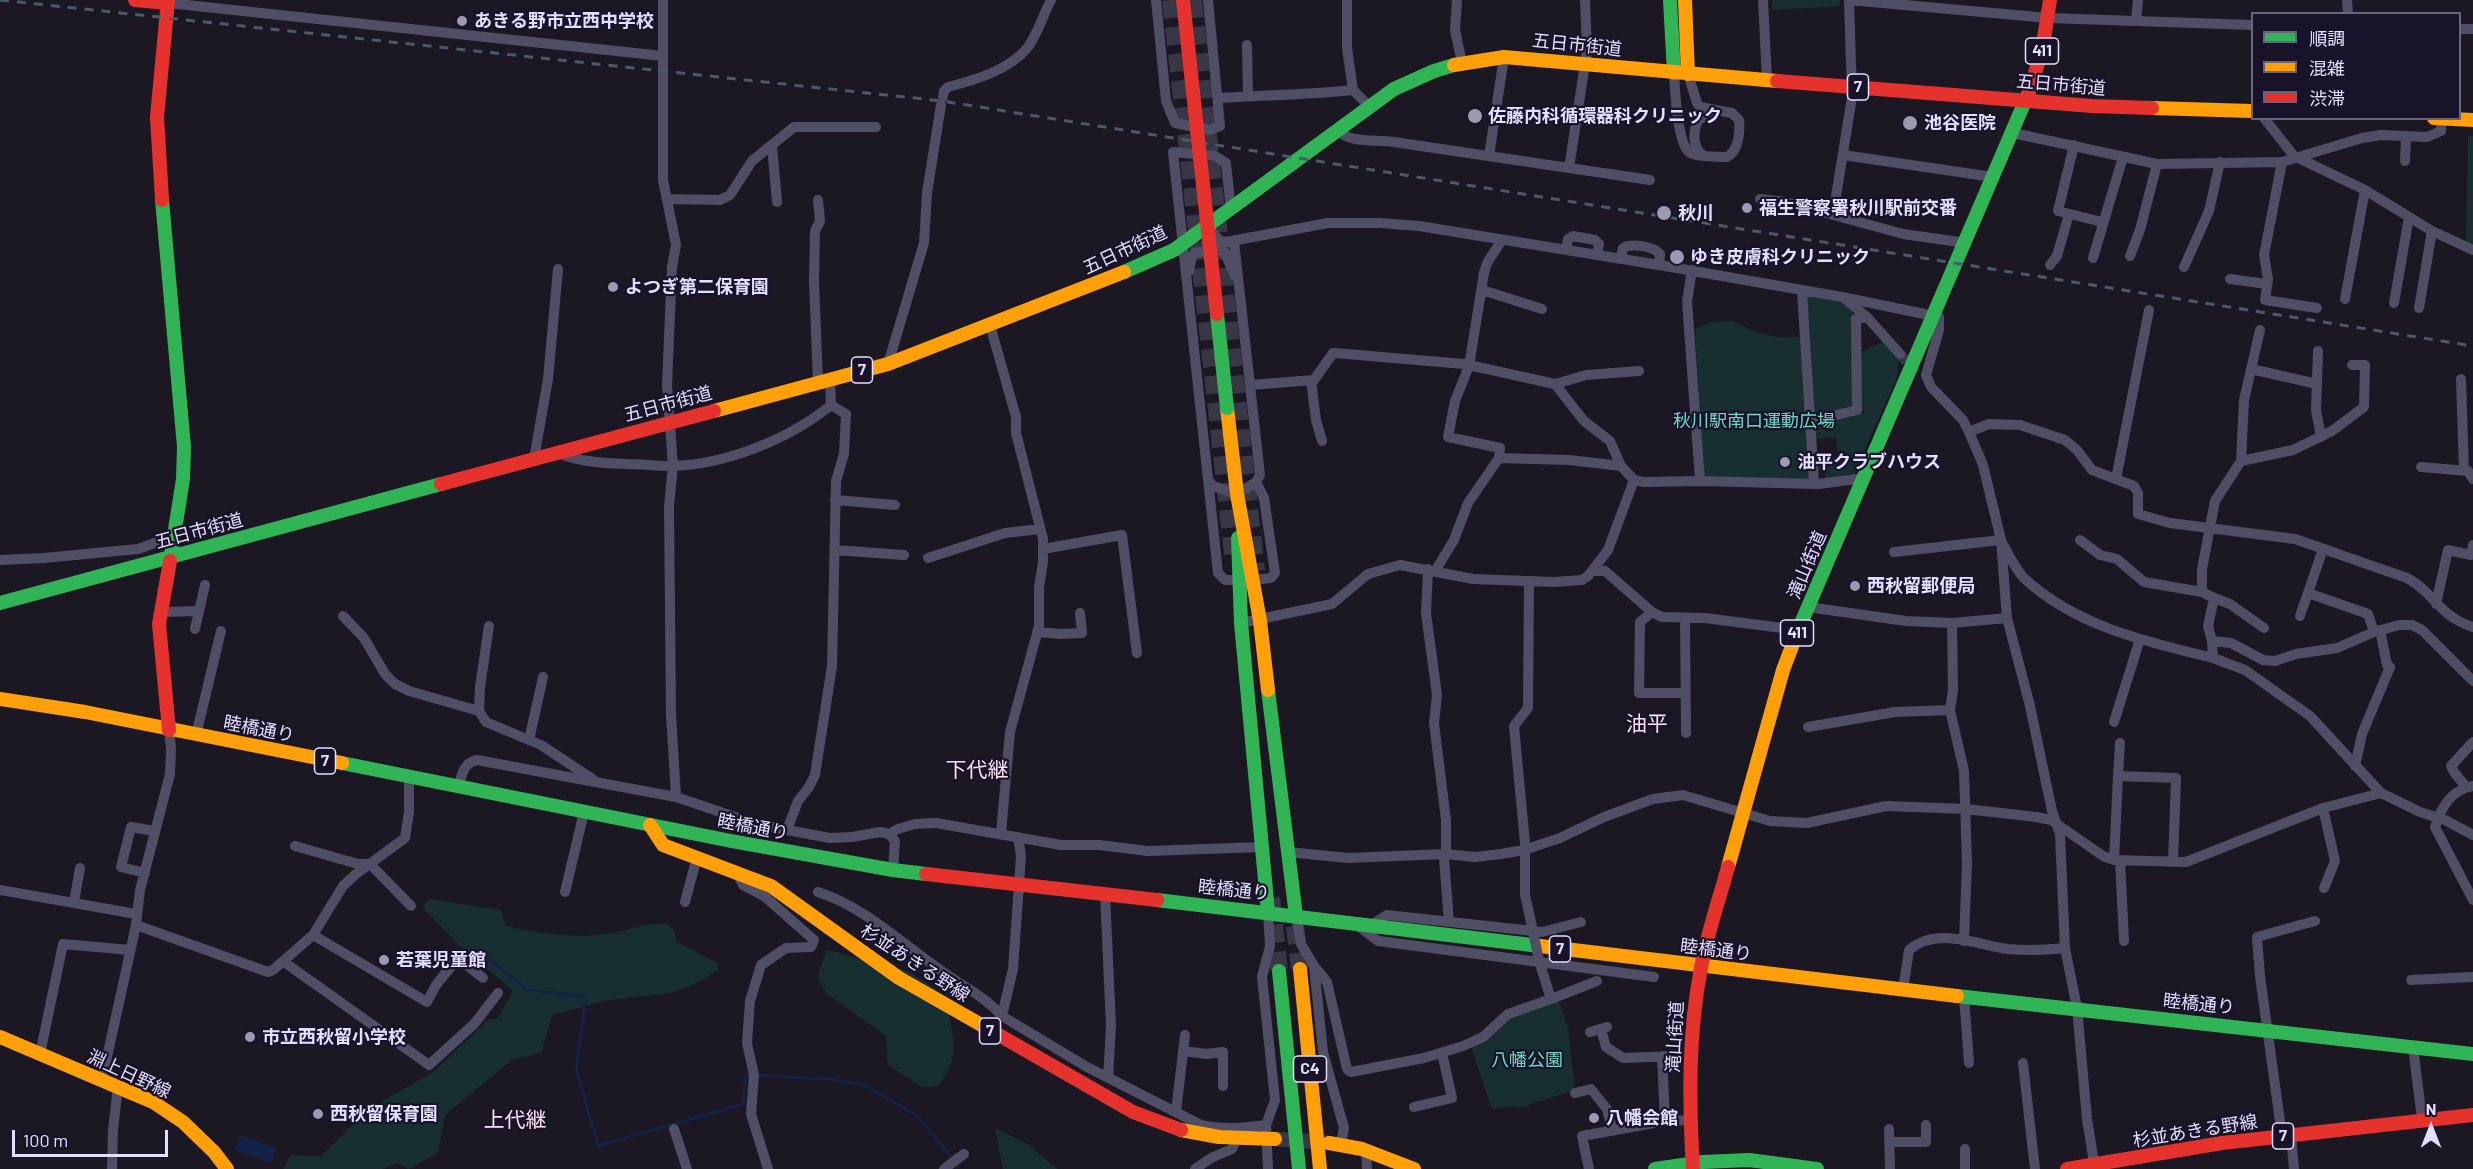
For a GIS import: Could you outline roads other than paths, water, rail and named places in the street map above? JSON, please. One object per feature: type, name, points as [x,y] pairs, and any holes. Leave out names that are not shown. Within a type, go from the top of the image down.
[{"type":"main road","points":[[135,0],[168,2],[156,145],[183,429],[183,479],[161,612],[159,638],[169,730]]},
{"type":"main road","points":[[1183,0],[1246,580],[1241,623],[1268,912]]},
{"type":"main road","points":[[1670,0],[1674,73]]},
{"type":"main road","points":[[1685,0],[1688,74]]},
{"type":"main road","name":"滝山街道","points":[[1692,1166],[1693,1012],[1701,966],[1783,670],[1798,630],[2027,100],[2042,51],[2049,18],[2050,0]]},
{"type":"main road","name":"五日市街道","points":[[0,603],[888,364],[1134,269],[1182,244],[1369,106],[1415,79],[1462,63],[1504,57],[1674,73],[2092,106],[2251,111]]},
{"type":"main road","points":[[1246,580],[1260,621],[1296,916]]},
{"type":"main road","name":"睦橋通り","points":[[0,699],[85,712],[800,855],[893,870],[1268,912],[1903,990],[2473,1054]]},
{"type":"main road","name":"杉並あきる野線","points":[[650,825],[663,845],[771,886],[899,978],[1133,1112],[1172,1129],[1215,1138],[1269,1134]]},
{"type":"main road","name":"C4","points":[[1300,969],[1320,1169]]},
{"type":"main road","name":"C4","points":[[1279,970],[1299,1169]]},
{"type":"main road","name":"淵上日野線","points":[[0,1037],[153,1102],[183,1122],[214,1152],[227,1169]]},
{"type":"main road","name":"杉並あきる野線","points":[[2067,1169],[2094,1167],[2222,1143],[2473,1115]]},
{"type":"main road","points":[[1335,1143],[1366,1150],[1414,1169]]},
{"type":"main road","points":[[1655,1169],[1749,1160],[1817,1169]]},
{"type":"street","points":[[663,0],[663,180],[676,245],[672,267],[667,385],[673,466],[669,506],[671,714],[676,797]]},
{"type":"street","points":[[888,364],[924,243],[927,193],[944,91],[948,87],[992,73],[1027,48],[1051,0]]},
{"type":"street","points":[[1156,0],[1167,101],[1175,123],[1210,130],[1220,126],[1208,0]]},
{"type":"street","points":[[1347,0],[1347,48],[1353,90],[1369,106]]},
{"type":"street","points":[[1457,0],[1455,30],[1462,63]]},
{"type":"street","points":[[1569,168],[1587,51],[1585,0]]},
{"type":"street","points":[[1763,0],[1767,80]]},
{"type":"street","points":[[1833,215],[1853,87],[1849,0],[1967,5],[2049,18],[2251,25]]},
{"type":"street","points":[[2136,21],[2138,0]]},
{"type":"street","points":[[168,2],[663,56]]},
{"type":"street","points":[[1247,45],[1248,96]]},
{"type":"street","points":[[1489,156],[1504,57]]},
{"type":"street","points":[[1674,73],[1683,142],[1689,152],[1727,157],[1732,154],[1737,144],[1740,127],[1737,117],[1732,113],[1703,109],[1698,105],[1688,74]]},
{"type":"street","points":[[1219,98],[1273,94],[1302,96],[1353,90]]},
{"type":"street","points":[[1703,155],[1695,146],[1696,124],[1704,116],[1716,111]]},
{"type":"street","points":[[2266,120],[2298,158],[2365,190],[2432,231],[2473,250]]},
{"type":"street","points":[[2013,133],[2157,164],[2282,162],[2362,138],[2382,135],[2427,137],[2441,131],[2441,120]]},
{"type":"street","points":[[667,199],[720,200],[730,195],[752,161],[794,127],[876,127]]},
{"type":"street","points":[[1338,129],[1343,136],[1352,139],[1377,139],[1650,180]]},
{"type":"street","points":[[2405,161],[2406,136]]},
{"type":"street","points":[[2074,145],[2058,211],[2102,222]]},
{"type":"street","points":[[772,146],[777,202]]},
{"type":"street","points":[[1231,210],[1226,163],[1215,156],[1173,152],[1218,573],[1225,580],[1270,578],[1275,573],[1264,498],[1256,482]]},
{"type":"street","points":[[1843,155],[1993,177]]},
{"type":"street","points":[[2093,258],[2123,157]]},
{"type":"street","points":[[2184,267],[2209,211],[2220,162]]},
{"type":"street","points":[[2282,162],[2264,255],[2267,284],[2265,300],[2317,308]]},
{"type":"street","points":[[2130,256],[2140,230],[2157,164]]},
{"type":"street","points":[[2345,299],[2365,190]]},
{"type":"street","points":[[1760,199],[1786,202],[1903,234],[1966,243]]},
{"type":"street","points":[[787,830],[798,801],[815,775],[832,666],[836,481],[844,454],[846,414],[831,405],[824,380],[814,282],[815,231],[820,221],[818,201]]},
{"type":"street","points":[[2050,265],[2057,256],[2069,214]]},
{"type":"street","points":[[2394,303],[2409,217]]},
{"type":"street","points":[[1208,226],[1220,241],[1233,241],[1328,223],[1419,226],[1692,270],[1940,316],[1939,330],[1924,379],[1963,420],[1970,432],[1983,465],[2001,540],[2007,618],[2030,706],[2052,811],[2058,827],[2065,948],[2078,1008],[2087,1119],[2094,1167]]},
{"type":"street","points":[[2419,308],[2432,231]]},
{"type":"street","points":[[1449,922],[1445,854],[1446,820],[1434,723],[1437,695],[1426,613],[1431,570],[1454,540],[1468,503],[1484,484],[1499,458],[1500,448],[1448,437],[1455,401],[1469,366],[1487,263],[1502,240]]},
{"type":"street","points":[[1208,480],[1213,486],[1237,494],[1256,482],[1260,476],[1233,241]]},
{"type":"street","points":[[1187,286],[1192,256],[1195,253],[1212,250],[1220,249],[1225,253],[1231,271],[1238,279]]},
{"type":"street","points":[[534,459],[548,379],[558,269]]},
{"type":"street","points":[[1692,270],[1687,301],[1700,481]]},
{"type":"street","points":[[2230,279],[2267,284]]},
{"type":"street","points":[[1482,290],[1542,309]]},
{"type":"street","points":[[1802,290],[1812,421],[1814,483]]},
{"type":"street","points":[[1842,297],[1867,317],[1900,354]]},
{"type":"street","points":[[2116,479],[2149,310]]},
{"type":"street","points":[[1812,421],[1857,410],[1856,319],[1867,317]]},
{"type":"street","points":[[990,325],[1016,417],[1016,433],[1043,549],[1037,632],[1010,732],[1001,833]]},
{"type":"street","points":[[2202,592],[2202,569],[2208,528],[2215,501],[2241,461],[2244,400],[2260,330]]},
{"type":"street","points":[[2318,351],[2316,410],[2321,436]]},
{"type":"street","points":[[1250,386],[1311,380],[1335,353],[1424,359],[1555,384],[1586,375],[1639,371]]},
{"type":"street","points":[[2241,461],[2284,453],[2332,431],[2364,407],[2365,365],[2352,365]]},
{"type":"street","points":[[2251,369],[2317,384]]},
{"type":"street","points":[[2461,379],[2464,471]]},
{"type":"street","points":[[1311,380],[1316,420],[1322,441]]},
{"type":"street","points":[[1555,384],[1569,405],[1584,421],[1610,441],[1622,466],[1634,480],[1644,482],[1814,483],[1864,477]]},
{"type":"street","points":[[558,453],[569,458],[598,462],[673,466],[707,461],[764,444],[798,429],[831,405]]},
{"type":"street","points":[[1970,432],[1989,424],[2020,425],[2064,440],[2078,450],[2092,470],[2134,486],[2138,493],[2138,514],[2170,523],[2295,539],[2407,578],[2417,583],[2444,613],[2473,627]]},
{"type":"street","points":[[1499,458],[1569,460],[1622,466]]},
{"type":"street","points":[[2421,467],[2468,471],[2473,479]]},
{"type":"street","points":[[1241,623],[1260,621],[1296,610],[1310,610],[1332,604],[1368,574],[1400,565],[1467,578],[1528,581],[1582,580],[1608,550],[1634,480]]},
{"type":"street","points":[[835,500],[895,505]]},
{"type":"street","points":[[928,558],[1005,533],[1040,529]]},
{"type":"street","points":[[1043,549],[1122,535],[1137,653]]},
{"type":"street","points":[[0,560],[138,549],[174,536]]},
{"type":"street","points":[[1894,552],[2001,540]]},
{"type":"street","points":[[2001,540],[2023,577],[2055,601],[2111,631],[2213,658],[2245,670],[2310,716],[2381,793],[2420,812],[2438,817],[2473,835]]},
{"type":"street","points":[[2080,540],[2100,555],[2117,559],[2144,582],[2202,592],[2230,604],[2264,628]]},
{"type":"street","points":[[2436,604],[2448,549],[2471,555],[2473,545]]},
{"type":"street","points":[[2300,616],[2323,549]]},
{"type":"street","points":[[835,550],[904,555]]},
{"type":"street","points":[[1592,571],[1605,572],[1610,575],[1652,612],[1662,617],[1705,618],[1798,630]]},
{"type":"street","points":[[1528,581],[1528,708],[1514,726],[1524,850],[1525,895],[1539,961],[1551,999]]},
{"type":"street","points":[[195,629],[205,585]]},
{"type":"street","points":[[2308,593],[2368,614],[2390,667],[2362,734],[2355,766]]},
{"type":"street","points":[[2213,658],[2208,626],[2214,598]]},
{"type":"street","points":[[1809,607],[1906,621],[1952,623],[2007,618]]},
{"type":"street","points":[[161,612],[199,611]]},
{"type":"street","points":[[1652,612],[1640,622],[1639,693],[1684,693]]},
{"type":"street","points":[[1037,632],[1082,633],[1080,613]]},
{"type":"street","points":[[343,616],[363,638],[385,674],[395,684],[409,691],[478,711],[486,722],[541,745],[597,782]]},
{"type":"street","points":[[1685,618],[1686,733]]},
{"type":"street","points":[[1952,623],[1953,690],[1950,710],[1964,771],[1966,809],[1964,941]]},
{"type":"street","points":[[2212,641],[2231,643],[2263,660],[2275,661],[2296,654],[2337,648],[2377,631],[2399,625],[2412,625],[2422,630],[2473,681]]},
{"type":"street","points":[[478,711],[489,626]]},
{"type":"street","points":[[196,735],[221,631]]},
{"type":"street","points":[[2114,722],[2140,639]]},
{"type":"street","points":[[529,740],[543,677]]},
{"type":"street","points":[[1808,727],[1894,712],[1950,710]]},
{"type":"street","points":[[102,1080],[145,873],[170,774],[169,730]]},
{"type":"street","points":[[2473,742],[2451,766],[2454,774],[2470,787],[2444,804],[2435,826],[2473,900]]},
{"type":"street","points":[[2120,743],[2117,860],[2124,941]]},
{"type":"street","points":[[458,787],[465,767],[477,760],[676,797],[753,823],[830,838],[880,832],[889,834],[895,841],[893,870]]},
{"type":"street","points":[[2118,776],[2176,778],[2173,862]]},
{"type":"street","points":[[0,890],[74,902],[136,920],[268,972],[284,962],[313,935],[343,886],[405,838],[409,812],[409,777]]},
{"type":"street","points":[[1288,852],[1348,858],[1445,854],[1475,856],[1524,850],[1560,838],[1604,816],[1664,797],[1683,795],[1770,821],[1807,823],[1886,806],[1966,809],[2036,817],[2051,820],[2103,856],[2117,860],[2186,862],[2324,808],[2381,793]]},
{"type":"street","points":[[2324,808],[2336,861],[2324,888]]},
{"type":"street","points":[[566,892],[584,812]]},
{"type":"street","points":[[889,834],[915,824],[936,823],[1052,844],[1099,845],[1148,851],[1262,847]]},
{"type":"street","points":[[145,873],[121,867],[131,826],[155,831]]},
{"type":"street","points":[[1002,1016],[1013,969],[1021,856],[1018,837]]},
{"type":"street","points":[[294,846],[358,864],[370,864],[411,906]]},
{"type":"street","points":[[686,902],[697,857]]},
{"type":"street","points":[[74,902],[80,868]]},
{"type":"street","points":[[736,871],[743,885],[764,896],[814,940],[811,947],[786,948],[761,965],[750,1001],[747,1043],[754,1075],[751,1114],[768,1169]]},
{"type":"street","points":[[818,892],[851,906],[941,971],[987,1000],[1002,1016],[1035,1038],[1108,1078],[1201,1125],[1269,1134]]},
{"type":"street","points":[[1105,894],[1111,1026],[1108,1078]]},
{"type":"street","points":[[1268,912],[1270,946],[1262,977],[1275,1100],[1269,1134],[1268,1169]]},
{"type":"street","points":[[1581,921],[1542,932],[1388,915],[1363,925],[1378,941],[1654,977]]},
{"type":"street","points":[[1296,916],[1301,944],[1327,982],[1347,1069],[1351,1072],[1442,1053],[1483,1036],[1508,1014],[1597,981]]},
{"type":"street","points":[[2294,1169],[2268,1030],[2257,937],[2315,921]]},
{"type":"street","points":[[313,935],[428,1002],[436,985],[458,958],[483,978]]},
{"type":"street","points":[[1903,990],[1906,954],[1912,946],[1941,937],[2035,951],[2065,948]]},
{"type":"street","points":[[40,1054],[63,944],[130,950]]},
{"type":"street","points":[[284,962],[429,1065],[474,1024],[498,993]]},
{"type":"street","points":[[1314,966],[1323,1052],[1344,1128],[1335,1143]]},
{"type":"street","points":[[2411,980],[2473,977]]},
{"type":"street","points":[[1964,996],[1969,1063]]},
{"type":"street","points":[[1599,1029],[1606,1047],[1623,1058],[1674,1056]]},
{"type":"street","points":[[1176,1112],[1185,1035]]},
{"type":"street","points":[[2413,1047],[2422,1119]]},
{"type":"street","points":[[1183,1051],[1207,1054],[1223,1052],[1223,1086]]},
{"type":"street","points":[[1414,1107],[1452,1098],[1442,1053]]},
{"type":"street","points":[[1662,1056],[1665,1121]]},
{"type":"street","points":[[2023,1063],[2035,1169]]},
{"type":"street","points":[[112,1169],[113,1130],[118,1086]]},
{"type":"street","points":[[1575,1093],[1592,1089],[1607,1108],[1612,1129]]},
{"type":"street","points":[[1589,1169],[1582,1136],[1665,1121],[1691,1120]]},
{"type":"street","points":[[1889,1142],[1926,1142],[1926,1125]]},
{"type":"street","points":[[674,1129],[687,1169]]},
{"type":"street","points":[[1889,1129],[1890,1169]]},
{"type":"street","points":[[1195,1169],[1211,1158],[1232,1149],[1237,1138]]},
{"type":"street","points":[[1965,1149],[1965,1169]]},
{"type":"street","points":[[1366,1150],[1367,1169]]},
{"type":"water","points":[[240,1135],[276,1148],[271,1163],[235,1150]]},
{"type":"waterway","points":[[489,959],[528,990],[586,997],[576,1068],[598,1146],[743,1104],[746,1075],[830,1079],[866,1086],[918,1116],[952,1158]]},
{"type":"tunnel","points":[[1171,0],[1234,563]]},
{"type":"tunnel","points":[[1193,0],[1256,571]]},
{"type":"tunnel","points":[[1900,354],[1919,377]]},
{"type":"tunnel","points":[[1271,898],[1279,971]]},
{"type":"tunnel","points":[[1295,926],[1300,969]]},
{"type":"tunnel","points":[[1275,1139],[1329,1143]]},
{"type":"railway","points":[[0,0],[942,101],[2473,346]]},
{"type":"place","name":"あきる野市立西中学校","points":[[462,21]]},
{"type":"place","name":"佐藤内科循環器科クリニック","points":[[1475,116]]},
{"type":"place","name":"池谷医院","points":[[1910,123]]},
{"type":"place","name":"福生警察署秋川駅前交番","points":[[1747,208]]},
{"type":"place","name":"秋川","points":[[1664,213]]},
{"type":"place","name":"ゆき皮膚科クリニック","points":[[1677,257]]},
{"type":"place","name":"よつぎ第二保育園","points":[[613,287]]},
{"type":"place","name":"油平クラブハウス","points":[[1785,462]]},
{"type":"place","name":"西秋留郵便局","points":[[1855,586]]},
{"type":"place","name":"若葉児童館","points":[[384,960]]},
{"type":"place","name":"市立西秋留小学校","points":[[250,1037]]},
{"type":"place","name":"西秋留保育園","points":[[318,1114]]},
{"type":"place","name":"八幡会館","points":[[1594,1118]]},
{"type":"district","name":"油平","points":[[1647,724]]},
{"type":"district","name":"下代継","points":[[977,770]]},
{"type":"district","name":"上代継","points":[[515,1120]]},
{"type":"park label","name":"秋川駅南口運動広場","points":[[1754,421]]},
{"type":"park label","name":"八幡公園","points":[[1527,1060]]}]
